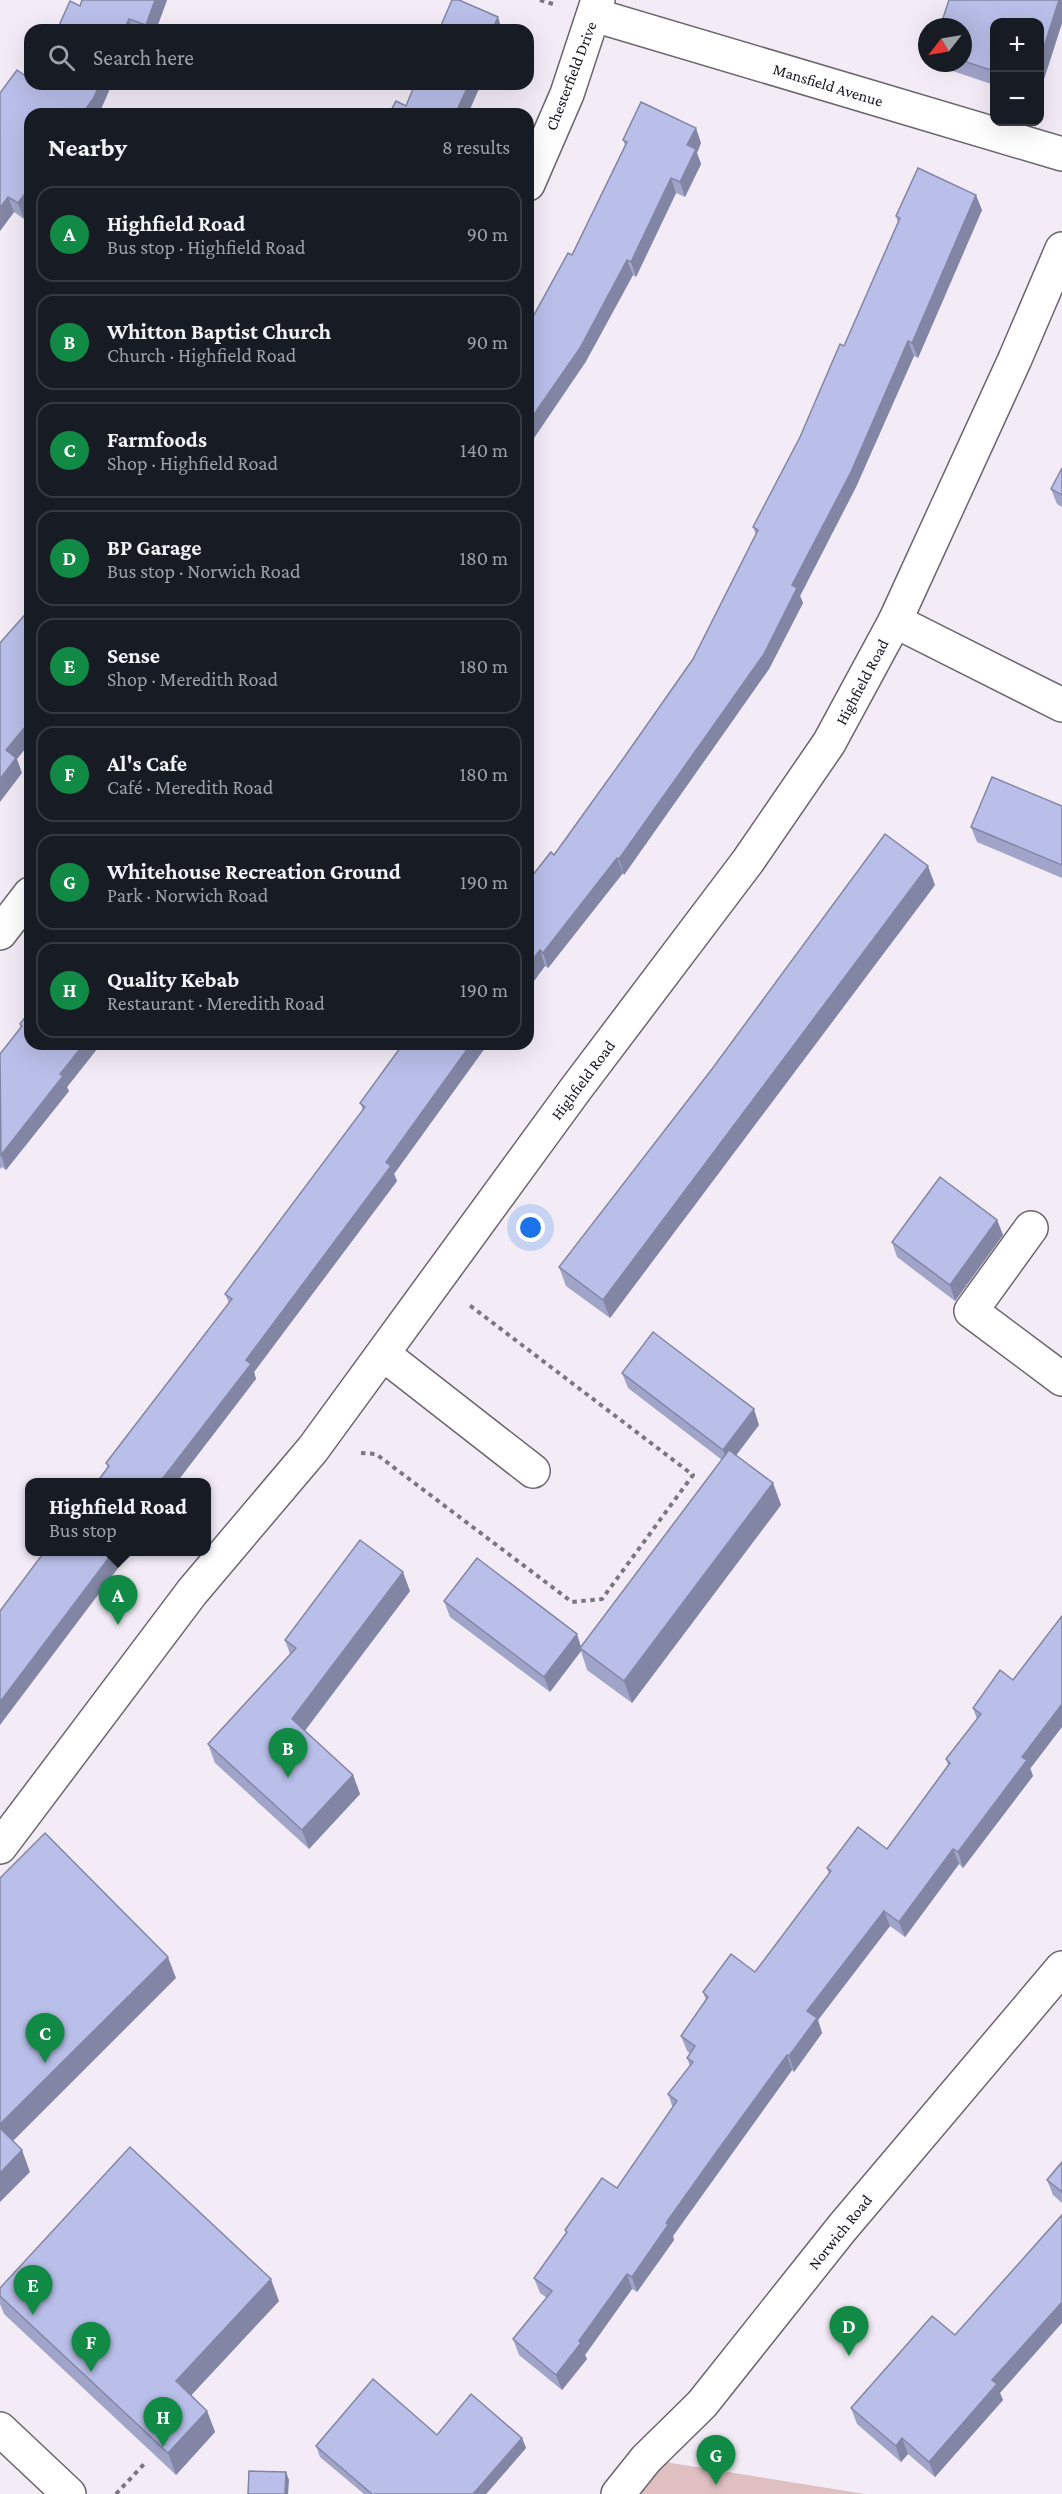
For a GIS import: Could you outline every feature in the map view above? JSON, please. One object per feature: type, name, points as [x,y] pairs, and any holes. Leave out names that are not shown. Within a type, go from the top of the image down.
[{"type":"street","name":"Mansfield Avenue","points":[[596,8],[1062,154]]},
{"type":"street","name":"Chesterfield Drive","points":[[534,170],[567,94],[596,8]]},
{"type":"street","name":"Highfield Road","points":[[0,1847],[192,1592],[313,1449],[575,1090],[748,861],[829,743],[895,621],[1062,249]]},
{"type":"street","points":[[895,621],[1062,705]]},
{"type":"street","points":[[0,933],[24,902]]},
{"type":"street","points":[[1031,1228],[971,1311],[1062,1379]]},
{"type":"street","points":[[383,1354],[533,1471]]},
{"type":"street","name":"Norwich Road","points":[[618,2494],[646,2459],[702,2404],[842,2228],[1062,1968]]},
{"type":"street","points":[[0,2429],[69,2494]]},
{"type":"path","points":[[116,2494],[146,2462]]},
{"type":"shaded area","points":[[646,2459],[865,2494],[618,2494]]},
{"type":"building","points":[[82,0],[155,0],[146,24],[129,19],[127,24],[60,24],[70,1],[80,6]]},
{"type":"building","points":[[452,0],[459,0],[498,17],[495,24],[442,24]]},
{"type":"building","points":[[949,0],[1059,0],[1044,47],[1044,18],[990,18],[990,70],[972,64],[972,18],[943,18]]},
{"type":"building","points":[[17,70],[24,75],[24,90],[97,90],[86,108],[24,108],[24,195],[18,203],[8,197],[0,208],[0,93]]},
{"type":"building","points":[[413,90],[466,90],[458,108],[392,108],[396,101],[406,106]]},
{"type":"building","points":[[641,102],[696,128],[687,145],[696,149],[680,182],[671,178],[631,262],[627,260],[580,348],[534,414],[534,315],[568,253],[572,255],[627,142],[623,140]]},
{"type":"building","points":[[918,168],[976,195],[912,343],[908,341],[851,472],[792,585],[797,588],[764,654],[619,859],[617,858],[543,953],[540,950],[534,958],[534,873],[551,852],[554,855],[693,659],[758,530],[753,527],[800,437],[840,344],[844,346],[900,218],[896,216]]},
{"type":"building","points":[[1062,468],[1062,495],[1051,489]]},
{"type":"building","points":[[24,616],[24,728],[6,750],[16,758],[0,779],[0,643]]},
{"type":"building","points":[[992,777],[1062,806],[1062,865],[971,827]]},
{"type":"building","points":[[885,834],[928,866],[603,1300],[559,1267],[712,1069]]},
{"type":"building","points":[[24,1019],[24,1050],[79,1050],[60,1074],[63,1076],[1,1155],[0,1054],[22,1026],[20,1024]]},
{"type":"building","points":[[399,1050],[467,1050],[386,1162],[391,1166],[246,1360],[251,1364],[163,1478],[100,1478],[109,1466],[106,1463],[232,1299],[225,1294],[365,1107],[360,1103]]},
{"type":"building","points":[[940,1177],[997,1220],[950,1285],[892,1242]]},
{"type":"building","points":[[653,1332],[754,1409],[723,1450],[622,1373]]},
{"type":"building","points":[[729,1450],[773,1483],[624,1681],[580,1648]]},
{"type":"building","points":[[360,1540],[403,1572],[292,1719],[353,1775],[302,1830],[208,1744],[296,1648],[285,1640]]},
{"type":"building","points":[[41,1556],[110,1556],[0,1702],[0,1611]]},
{"type":"building","points":[[477,1558],[577,1634],[544,1677],[444,1601]]},
{"type":"building","points":[[1062,1616],[1062,1704],[1022,1757],[1027,1760],[958,1852],[953,1849],[899,1922],[884,1911],[807,2011],[817,2018],[715,2154],[666,2223],[668,2225],[632,2277],[627,2274],[579,2341],[581,2343],[556,2375],[513,2339],[552,2291],[534,2278],[602,2178],[617,2188],[677,2101],[668,2094],[693,2062],[687,2058],[695,2046],[681,2036],[708,1997],[703,1992],[731,1954],[755,1972],[831,1871],[827,1868],[858,1827],[887,1849],[950,1763],[946,1759],[981,1714],[973,1708],[1000,1670],[1013,1680]]},
{"type":"building","points":[[45,1833],[168,1957],[0,2124],[0,1878]]},
{"type":"building","points":[[0,2128],[22,2150],[0,2173]]},
{"type":"building","points":[[130,2147],[271,2279],[176,2381],[207,2411],[168,2453],[0,2296],[0,2288]]},
{"type":"building","points":[[1062,2162],[1062,2192],[1047,2180]]},
{"type":"building","points":[[1062,2215],[1062,2302],[992,2380],[997,2384],[929,2462],[902,2438],[896,2446],[851,2408],[932,2316],[955,2335]]},
{"type":"building","points":[[373,2379],[437,2435],[471,2394],[522,2438],[473,2494],[372,2494],[316,2446]]},
{"type":"building","points":[[249,2471],[286,2472],[285,2494],[248,2494]]},
{"type":"place","name":"Highfield Road","points":[[118,1625]]},
{"type":"place","name":"Whitton Baptist Church","points":[[288,1778]]},
{"type":"place","name":"Farmfoods","points":[[45,2063]]},
{"type":"place","name":"Sense","points":[[33,2315]]},
{"type":"place","name":"BP Garage","points":[[849,2356]]},
{"type":"place","name":"Al's Cafe","points":[[91,2372]]},
{"type":"place","name":"Quality Kebab","points":[[163,2447]]},
{"type":"place","name":"Whitehouse Recreation Ground","points":[[716,2485]]}]
